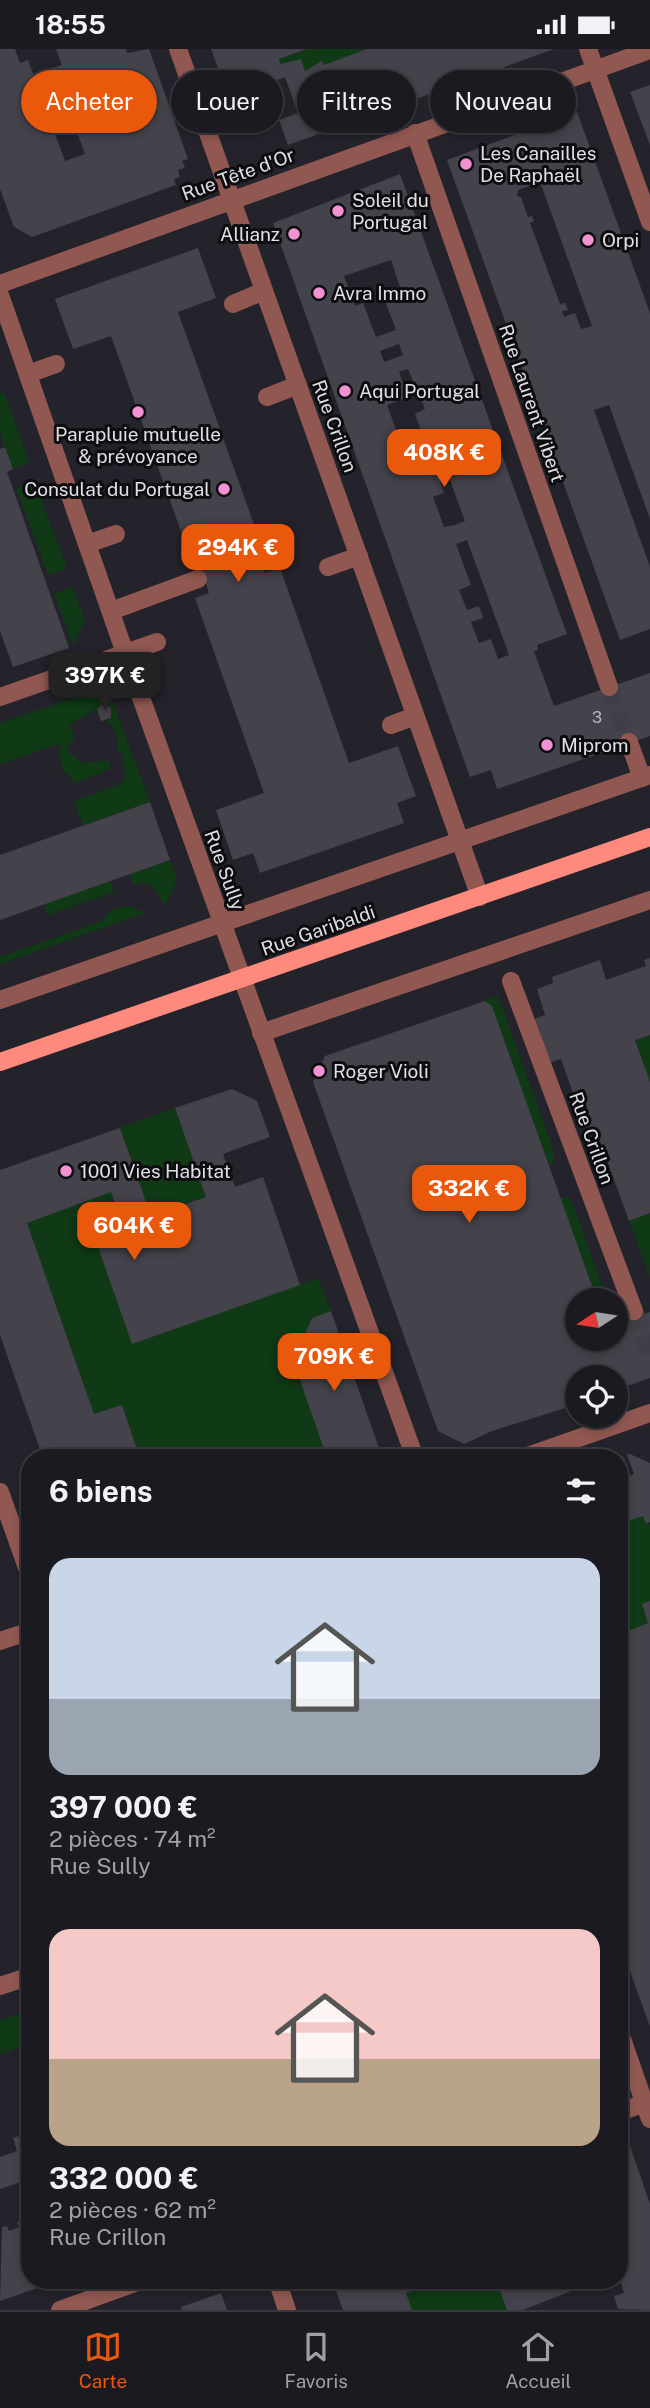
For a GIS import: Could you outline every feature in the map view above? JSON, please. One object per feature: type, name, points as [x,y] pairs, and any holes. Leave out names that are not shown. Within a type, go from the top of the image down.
[{"type":"main road","name":"Rue Garibaldi","points":[[0,1062],[650,837]]},
{"type":"street","name":"Rue Crillon","points":[[178,49],[480,897]]},
{"type":"street","points":[[588,49],[650,222]]},
{"type":"street","name":"Rue Tête d'Or","points":[[416,133],[650,50]]},
{"type":"street","name":"Rue Tête d'Or","points":[[0,284],[415,133]]},
{"type":"street","name":"Rue Laurent Vibert","points":[[415,133],[609,687]]},
{"type":"street","points":[[233,303],[264,291]]},
{"type":"street","name":"Rue Sully","points":[[0,295],[125,653],[412,1449]]},
{"type":"street","points":[[28,374],[56,364]]},
{"type":"street","points":[[267,397],[298,385]]},
{"type":"street","points":[[87,544],[116,534]]},
{"type":"street","points":[[328,567],[359,556]]},
{"type":"street","points":[[111,611],[198,579]]},
{"type":"street","points":[[0,697],[157,642]]},
{"type":"street","points":[[390,725],[415,716]]},
{"type":"street","points":[[0,1000],[646,777],[629,743]]},
{"type":"street","points":[[261,1033],[650,900]]},
{"type":"street","name":"Rue Crillon","points":[[511,981],[634,1311]]},
{"type":"street","points":[[548,1449],[650,1413]]},
{"type":"street","points":[[0,1492],[21,1551]]},
{"type":"street","points":[[0,1641],[21,1634]]},
{"type":"street","points":[[0,1986],[21,1979]]},
{"type":"street","points":[[628,2054],[648,2107],[628,2111]]},
{"type":"street","points":[[60,2310],[118,2289]]},
{"type":"street","points":[[280,2289],[287,2310]]},
{"type":"green space","points":[[309,49],[367,49],[324,65],[322,61],[307,70],[301,59],[280,64],[279,59]]},
{"type":"green space","points":[[4,392],[29,463],[13,469],[0,433],[0,394]]},
{"type":"green space","points":[[34,481],[67,568],[48,575],[16,488]]},
{"type":"green space","points":[[72,587],[85,620],[73,645],[54,594]]},
{"type":"green space","points":[[87,693],[113,703],[150,802],[83,825],[74,801],[121,784],[125,777],[123,755],[118,751],[115,733],[106,719],[97,709],[69,725],[75,736],[67,751],[82,763],[109,760],[110,769],[76,783],[62,770],[59,744],[0,764],[0,723]]},
{"type":"green space","points":[[170,860],[177,880],[165,906],[154,888],[142,882],[133,885],[129,875]]},
{"type":"green space","points":[[110,881],[114,892],[48,915],[44,904]]},
{"type":"green space","points":[[133,907],[145,913],[0,964],[0,957],[102,921],[111,910]]},
{"type":"green space","points":[[498,996],[554,1152],[554,1162],[549,1166],[492,1006],[485,1001]]},
{"type":"green space","points":[[650,1035],[650,1082],[635,1040]]},
{"type":"green space","points":[[175,1108],[206,1197],[151,1216],[120,1128]]},
{"type":"green space","points":[[111,1192],[123,1226],[94,1236],[132,1344],[318,1278],[331,1311],[312,1318],[293,1360],[324,1449],[137,1449],[122,1405],[94,1414],[27,1223]]},
{"type":"green space","points":[[568,1197],[572,1201],[603,1288],[593,1288],[560,1198]]},
{"type":"green space","points":[[650,1213],[650,1277],[629,1221]]},
{"type":"green space","points":[[643,1516],[646,1524],[650,1525],[650,1708],[628,1717],[628,1521]]},
{"type":"green space","points":[[21,2013],[21,2046],[0,2054],[0,2020]]},
{"type":"green space","points":[[417,2289],[499,2289],[507,2310],[412,2310],[406,2293]]},
{"type":"building","points":[[0,49],[15,49],[20,63],[28,60],[32,70],[21,70],[21,133],[55,133],[65,161],[85,154],[77,133],[157,133],[157,72],[171,111],[171,133],[179,133],[188,159],[182,161],[185,168],[178,170],[180,177],[174,179],[176,185],[32,237],[14,227],[0,189]]},
{"type":"building","points":[[56,49],[126,49],[127,53],[149,49],[156,70],[53,68],[62,65]]},
{"type":"building","points":[[211,49],[307,49],[279,59],[280,64],[301,59],[305,70],[297,70],[297,110],[285,77],[283,78],[283,70],[219,70]]},
{"type":"building","points":[[367,49],[554,49],[496,70],[430,70],[430,94],[416,99],[416,70],[307,70],[322,61],[324,65]]},
{"type":"building","points":[[650,85],[650,145],[630,92]]},
{"type":"building","points":[[577,112],[650,313],[650,519],[609,405],[594,410],[650,567],[650,629],[620,640],[447,160],[520,133],[576,133]],"holes":[[[540,182],[592,326],[581,329],[575,313],[564,317],[562,311],[568,310],[565,303],[560,304],[530,223],[534,221],[532,216],[528,217],[521,197],[517,196],[518,190]]]},
{"type":"building","points":[[297,113],[297,133],[321,133],[288,145],[283,131],[283,119]]},
{"type":"building","points":[[400,174],[567,634],[537,645],[538,650],[534,651],[554,706],[650,673],[650,736],[497,789],[491,770],[470,777],[273,223]],"holes":[[[391,260],[401,290],[383,296],[396,330],[376,337],[363,303],[355,306],[344,276]],[[399,344],[403,355],[384,362],[380,351]],[[408,369],[425,409],[415,414],[426,445],[436,442],[465,521],[444,527],[433,497],[444,493],[436,469],[424,474],[420,463],[425,462],[426,466],[433,463],[427,446],[405,454],[387,405],[408,397],[399,372]],[[467,540],[509,655],[498,659],[491,639],[479,643],[471,622],[483,618],[479,606],[467,610],[459,590],[471,585],[456,544]]]},
{"type":"building","points":[[198,248],[216,298],[178,312],[265,555],[259,557],[265,573],[280,568],[349,763],[398,746],[416,796],[397,803],[404,823],[260,873],[253,853],[233,860],[216,810],[264,793],[195,598],[209,593],[204,577],[198,579],[111,336],[73,349],[55,299]]},
{"type":"building","points":[[5,447],[13,469],[7,472],[69,648],[13,667],[0,631],[0,449]]},
{"type":"building","points":[[103,703],[111,707],[111,718],[101,721],[97,709]]},
{"type":"building","points":[[150,802],[170,860],[0,920],[0,855]]},
{"type":"building","points":[[650,958],[650,1035],[635,1040],[650,1082],[650,1213],[629,1221],[596,1130],[587,1132],[561,1059],[549,1063],[534,1019],[545,1015],[537,989],[553,983],[552,977],[600,960],[606,980],[646,966],[644,960]]},
{"type":"building","points":[[485,1001],[492,1006],[593,1288],[565,1288],[565,1351],[628,1351],[628,1320],[650,1312],[650,1378],[628,1386],[628,1365],[565,1365],[565,1408],[492,1431],[464,1444],[438,1431],[313,1082],[325,1056]]},
{"type":"building","points":[[232,1089],[257,1101],[270,1137],[223,1154],[235,1187],[263,1177],[300,1285],[132,1344],[94,1236],[123,1226],[111,1192],[27,1223],[94,1414],[122,1405],[137,1449],[40,1449],[0,1335],[0,1170],[120,1128],[151,1216],[206,1197],[175,1108]]},
{"type":"building","points":[[331,1311],[379,1449],[324,1449],[293,1360],[312,1318]]},
{"type":"building","points":[[628,1455],[650,1463],[650,1522],[646,1524],[643,1516],[628,1521],[628,1470],[630,1476],[634,1474]]},
{"type":"building","points":[[650,1601],[650,2027],[628,1965],[628,1631],[648,1623],[642,1604]]},
{"type":"building","points":[[18,2136],[21,2144],[21,2182],[0,2189],[0,2157],[17,2151],[13,2138]]},
{"type":"building","points":[[630,2146],[650,2204],[650,2310],[618,2309],[614,2296],[624,2293],[623,2289],[628,2289]]},
{"type":"building","points":[[21,2220],[21,2289],[34,2289],[0,2301],[2,2227],[7,2226],[9,2231],[19,2227],[17,2222]]},
{"type":"building","points":[[335,2289],[418,2289],[406,2293],[412,2310],[343,2310]]},
{"type":"building","points":[[499,2289],[576,2289],[523,2310],[507,2310]]},
{"type":"building","points":[[221,2293],[227,2310],[182,2310],[181,2307]]},
{"type":"tunnel","points":[[609,687],[629,742]]},
{"type":"tunnel","points":[[634,1311],[650,1358]]},
{"type":"place","name":"Les Canailles De Raphaël","points":[[466,164]]},
{"type":"place","name":"Soleil du Portugal","points":[[338,211]]},
{"type":"place","name":"Allianz","points":[[294,234]]},
{"type":"place","name":"Orpi","points":[[588,240]]},
{"type":"place","name":"Avra Immo","points":[[319,293]]},
{"type":"place","name":"Aqui Portugal","points":[[345,391]]},
{"type":"place","name":"Parapluie mutuelle & prévoyance","points":[[138,412]]},
{"type":"place","name":"Consulat du Portugal","points":[[224,489]]},
{"type":"place","name":"Miprom","points":[[547,745]]},
{"type":"place","name":"Roger Violi","points":[[319,1071]]},
{"type":"place","name":"1001 Vies Habitat","points":[[66,1171]]}]
